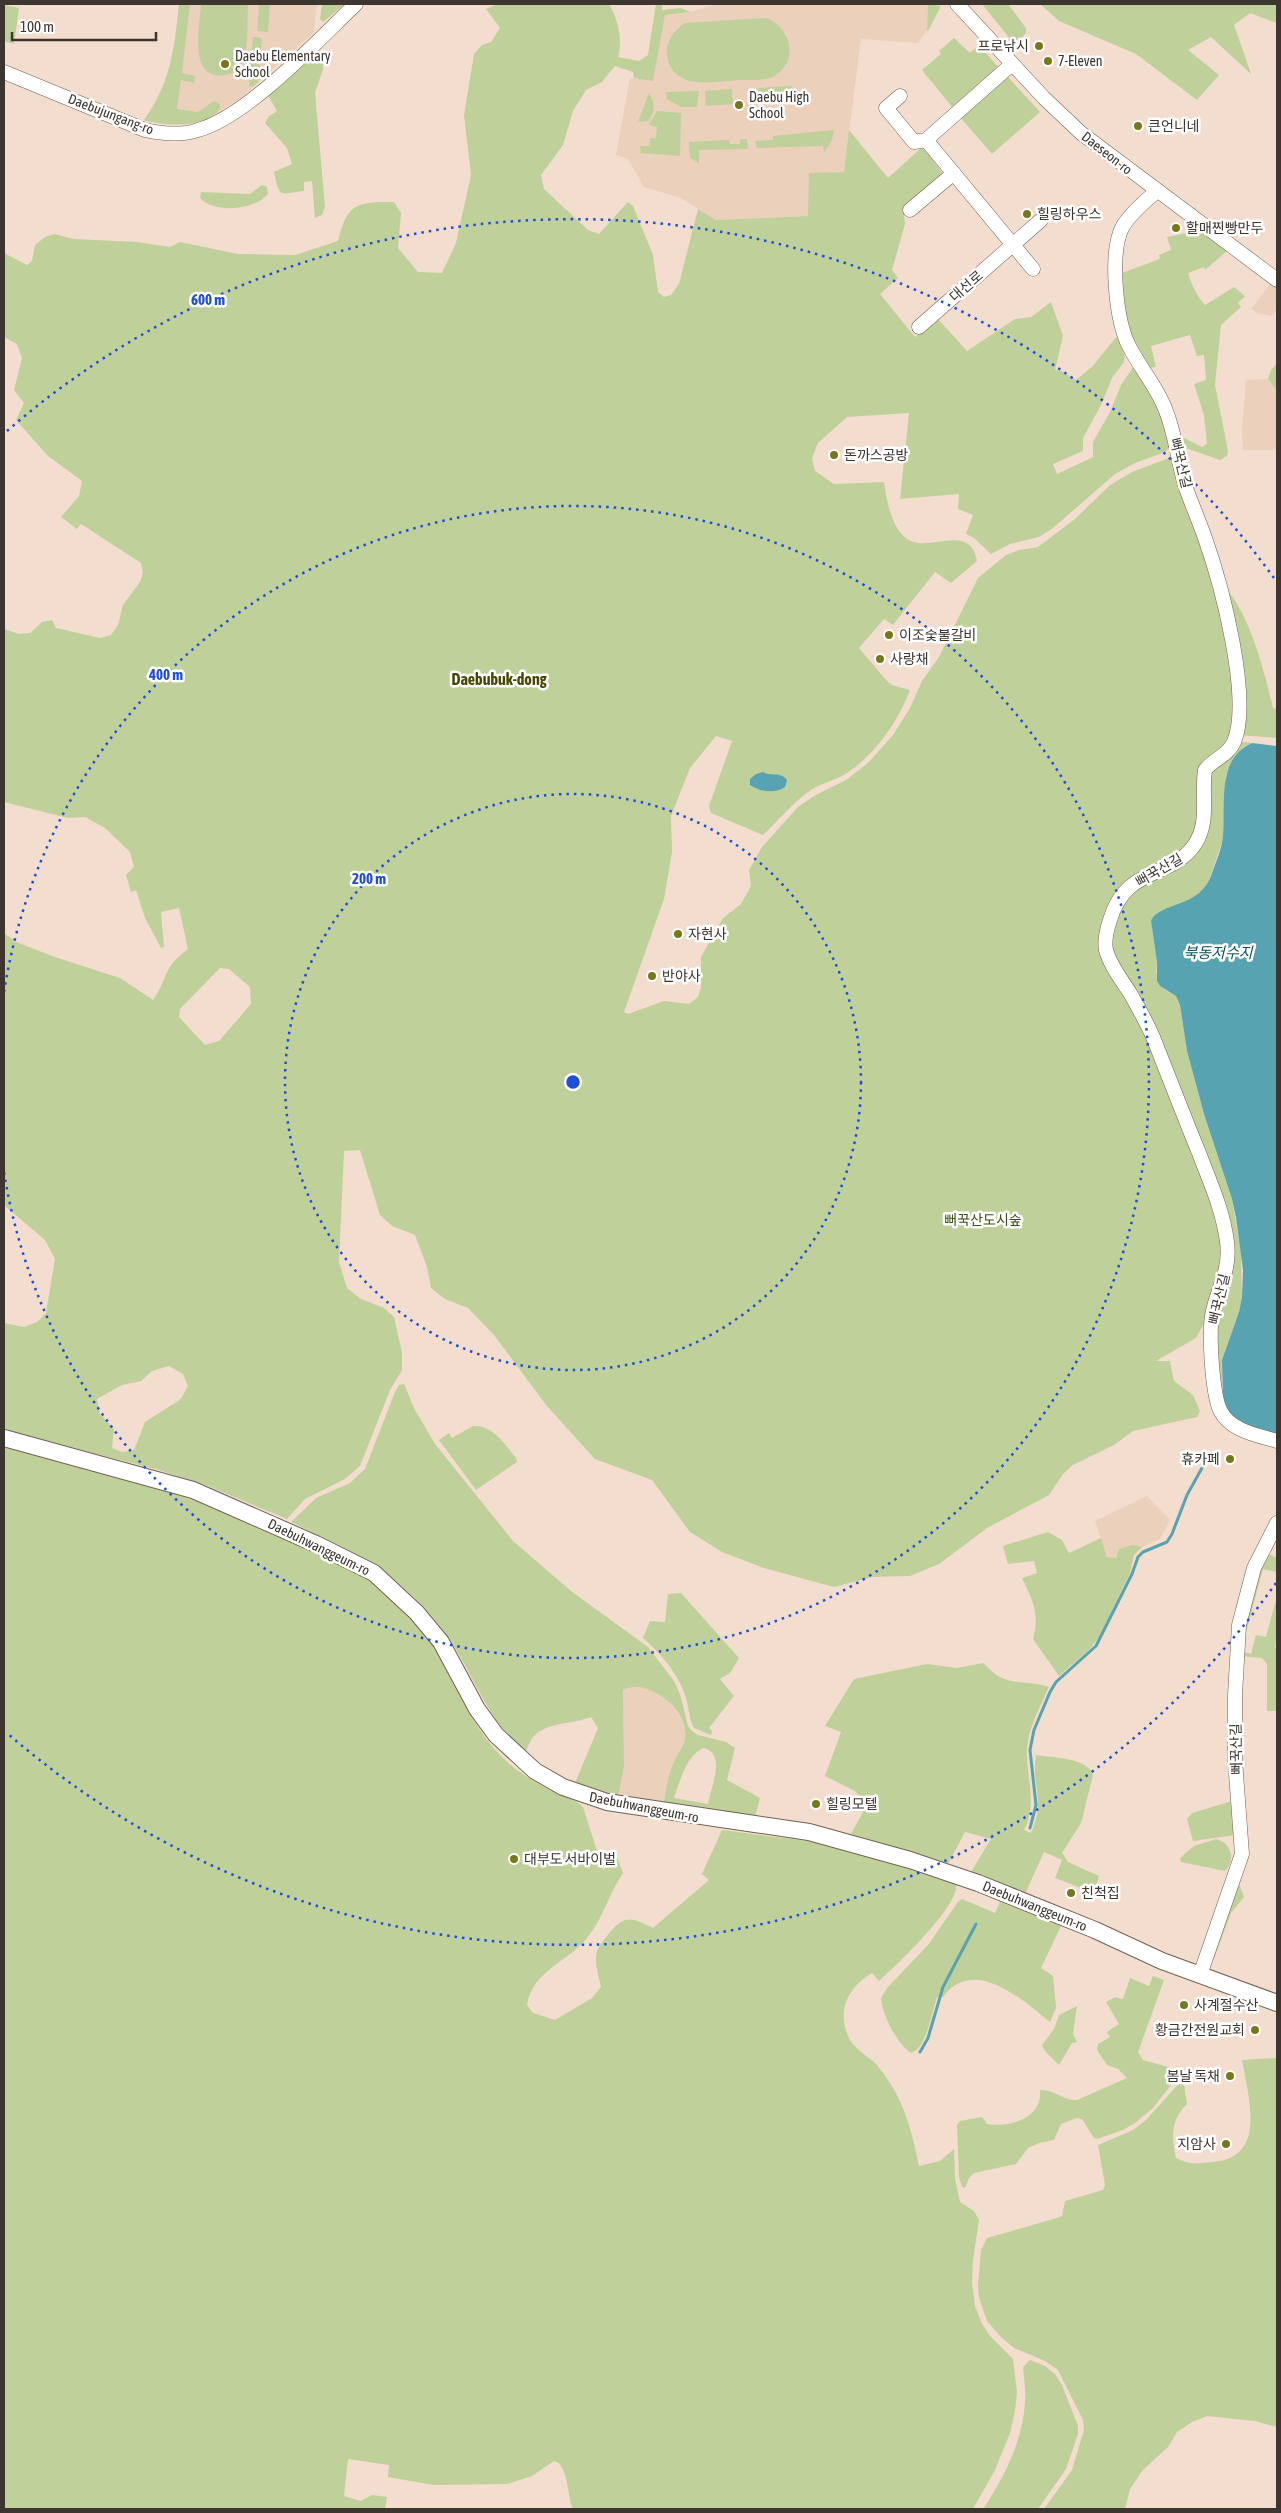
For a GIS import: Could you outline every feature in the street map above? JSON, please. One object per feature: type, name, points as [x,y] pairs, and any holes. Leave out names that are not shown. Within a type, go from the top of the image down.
[{"type":"main road","name":"Daebuhwanggeum-ro","points":[[4,1438],[193,1490],[316,1544],[374,1573],[411,1607],[441,1642],[477,1709],[496,1735],[535,1771],[562,1787],[591,1798],[633,1808],[784,1828],[850,1842],[941,1870],[1095,1930],[1140,1941],[1277,2004]]},
{"type":"main road","name":"Daebuhwanggeum-ro","points":[[1201,1970],[1277,1992]]},
{"type":"street","name":"Daebujungang-ro","points":[[4,72],[145,130],[167,134],[188,133],[210,126],[246,104],[356,4]]},
{"type":"street","name":"Daeseon-ro","points":[[957,4],[1012,64],[1082,133],[1277,280]]},
{"type":"street","points":[[900,96],[886,108],[914,142],[926,140],[1012,64]]},
{"type":"street","points":[[926,140],[1033,269]]},
{"type":"street","points":[[910,210],[954,173]]},
{"type":"street","name":"뻐꾹산길","points":[[1157,191],[1122,228],[1116,264],[1118,300],[1128,342],[1152,381],[1167,412],[1186,488],[1206,539],[1232,640],[1240,701],[1239,718],[1234,741],[1227,753],[1205,770],[1205,810],[1202,829],[1195,844],[1186,855],[1145,875],[1130,886],[1119,899],[1106,932],[1106,948],[1110,961],[1140,1010],[1153,1036],[1218,1199],[1227,1243],[1227,1263],[1223,1283],[1212,1314],[1211,1334],[1216,1397],[1219,1409],[1224,1418],[1240,1429],[1277,1441]]},
{"type":"street","name":"대선로","points":[[918,327],[1041,220]]},
{"type":"street","name":"뻐꾹산길","points":[[1201,1970],[1242,1854],[1236,1760],[1235,1695],[1239,1625],[1245,1594],[1254,1568],[1277,1523]]},
{"type":"shaded area","name":"Daebu Elementary School","points":[[179,4],[317,4],[314,32],[242,97],[212,116],[198,121],[173,124],[151,122],[144,120],[156,100],[169,71],[176,38]]},
{"type":"shaded area","name":"Daebu High School","points":[[717,4],[928,4],[927,30],[918,43],[861,39],[844,172],[809,174],[809,216],[716,220],[681,198],[644,187],[628,159],[616,155],[630,78],[653,80],[665,15],[690,12]]},
{"type":"shaded area","points":[[1271,283],[1277,288],[1277,309],[1272,316],[1257,313],[1251,309]]},
{"type":"shaded area","points":[[1268,379],[1277,391],[1277,450],[1243,450],[1242,427],[1246,380]]},
{"type":"shaded area","points":[[1147,1496],[1170,1519],[1160,1539],[1142,1547],[1133,1545],[1116,1558],[1107,1557],[1095,1521]]},
{"type":"shaded area","points":[[630,1687],[645,1688],[665,1698],[676,1709],[686,1727],[685,1741],[671,1769],[663,1805],[618,1797],[624,1767],[623,1690]]},
{"type":"green space","points":[[179,4],[190,4],[182,73],[195,76],[194,83],[181,80],[177,109],[198,112],[214,101],[220,104],[220,109],[204,120],[194,123],[162,124],[144,120],[160,94],[170,65]]},
{"type":"green space","points":[[201,4],[248,4],[245,55],[240,66],[231,74],[213,74],[205,69],[200,60],[198,37]]},
{"type":"green space","points":[[259,4],[270,4],[268,32],[257,31]]},
{"type":"green space","points":[[322,4],[345,4],[323,22],[320,19]]},
{"type":"green space","name":"뻐꾹산도시숲","points":[[498,4],[609,4],[619,30],[620,44],[618,57],[639,61],[648,55],[656,4],[662,4],[662,10],[681,8],[690,12],[665,15],[653,81],[634,78],[633,72],[615,66],[602,82],[586,90],[573,111],[563,145],[541,175],[544,189],[588,230],[599,234],[628,202],[633,206],[653,255],[658,292],[664,297],[671,295],[679,284],[698,209],[716,220],[808,216],[809,173],[844,172],[849,130],[888,178],[920,149],[925,149],[943,174],[909,204],[904,215],[905,224],[892,270],[898,278],[880,294],[915,337],[934,320],[939,320],[967,351],[1015,319],[1031,317],[1051,302],[1063,336],[1055,370],[1062,371],[1076,380],[1093,366],[1116,337],[1122,341],[1125,349],[1124,362],[1112,378],[1101,405],[1083,438],[1083,451],[1053,464],[1057,474],[1093,457],[1093,442],[1110,412],[1121,385],[1136,363],[1149,382],[1171,446],[1165,452],[1135,463],[1115,474],[1053,528],[1039,537],[1010,544],[991,554],[974,538],[966,534],[973,515],[958,509],[959,494],[900,499],[909,413],[847,417],[818,443],[812,458],[815,471],[834,484],[884,482],[892,518],[902,534],[909,540],[918,543],[961,541],[968,544],[974,551],[977,561],[951,583],[935,572],[893,625],[884,619],[859,648],[887,681],[892,685],[910,690],[899,714],[883,738],[864,759],[842,776],[818,786],[804,795],[763,835],[711,813],[709,806],[732,741],[716,736],[690,768],[671,816],[672,852],[664,899],[624,1012],[628,1014],[664,1001],[689,1004],[698,997],[701,988],[701,957],[723,918],[741,904],[751,886],[749,870],[762,847],[798,807],[814,796],[846,780],[868,763],[893,735],[910,708],[922,681],[939,657],[978,578],[1006,555],[1019,550],[1038,547],[1075,519],[1110,485],[1132,472],[1169,458],[1174,459],[1229,639],[1238,701],[1232,740],[1208,764],[1194,843],[1145,874],[1103,932],[1175,1098],[1225,1243],[1208,1314],[1196,1338],[1156,1361],[1170,1361],[1174,1381],[1193,1395],[1200,1411],[1197,1417],[1133,1431],[1114,1445],[1073,1465],[1063,1474],[1049,1495],[987,1528],[939,1564],[910,1576],[872,1577],[834,1587],[764,1568],[722,1552],[690,1532],[652,1480],[595,1459],[546,1405],[494,1335],[468,1308],[445,1299],[431,1288],[427,1267],[415,1235],[392,1226],[380,1215],[360,1150],[344,1151],[339,1262],[347,1288],[361,1299],[384,1308],[394,1317],[402,1353],[402,1370],[390,1390],[360,1466],[345,1479],[305,1499],[287,1519],[208,1486],[159,1470],[4,1430],[4,1323],[24,1327],[37,1322],[46,1313],[55,1259],[45,1240],[4,1205],[4,933],[16,942],[120,978],[153,1000],[170,967],[188,949],[179,908],[161,912],[164,947],[161,948],[145,918],[136,890],[131,892],[126,875],[134,867],[130,852],[105,828],[85,817],[68,818],[4,802],[4,629],[19,634],[30,633],[42,622],[52,620],[56,628],[100,638],[111,635],[118,625],[123,605],[140,582],[143,573],[141,563],[81,524],[77,529],[61,517],[79,496],[82,481],[48,456],[16,420],[24,403],[14,390],[22,358],[17,344],[4,337],[4,253],[27,265],[32,261],[35,245],[45,237],[55,234],[73,239],[137,242],[170,247],[180,242],[238,254],[295,255],[338,241],[345,219],[356,207],[362,204],[394,202],[401,213],[398,248],[418,272],[442,273],[456,243],[471,175],[464,115],[474,54],[482,45],[491,42],[500,28],[486,9]],"holes":[[[220,968],[229,969],[250,987],[251,1004],[219,1041],[205,1045],[179,1017],[180,1009]],[[169,1366],[183,1374],[188,1386],[181,1399],[145,1422],[134,1450],[122,1452],[112,1448],[114,1429],[100,1414],[97,1399],[122,1385],[141,1381],[152,1371]]]},
{"type":"green space","points":[[928,4],[941,6],[928,31],[927,30]]},
{"type":"green space","points":[[982,4],[1008,4],[1026,28],[1026,33],[1018,42],[1011,40]]},
{"type":"green space","points":[[1040,4],[1277,4],[1277,23],[1250,13],[1234,25],[1251,74],[1211,37],[1188,50],[1219,75],[1197,100],[1136,54],[1059,21]]},
{"type":"green space","points":[[4,5],[19,8],[14,44],[4,41]]},
{"type":"green space","points":[[766,18],[782,29],[787,37],[789,46],[787,64],[772,77],[755,80],[695,82],[677,74],[670,66],[667,55],[669,41],[677,29],[685,23]]},
{"type":"green space","points":[[253,37],[262,38],[258,82],[253,87],[249,86]]},
{"type":"green space","points":[[954,38],[970,53],[979,45],[999,68],[952,107],[922,70],[941,54],[939,51]]},
{"type":"green space","points":[[319,51],[323,55],[323,69],[315,93],[325,207],[322,215],[315,218],[312,181],[304,182],[304,191],[286,194],[280,191],[274,172],[292,164],[287,148],[265,123],[269,116],[277,111],[269,97],[270,94],[315,52]]},
{"type":"green space","points":[[1008,77],[1040,112],[992,154],[960,117]]},
{"type":"green space","points":[[792,86],[790,99],[760,102],[758,100],[758,88]]},
{"type":"green space","points":[[732,89],[733,104],[706,106],[705,91]]},
{"type":"green space","points":[[699,91],[697,107],[681,107],[667,99],[666,92]]},
{"type":"green space","points":[[649,93],[653,103],[652,114],[648,121],[638,122]]},
{"type":"green space","points":[[657,111],[681,113],[680,156],[641,153],[640,146],[650,146],[650,138],[656,138],[657,127],[649,125]]},
{"type":"green space","points":[[834,130],[832,140],[824,152],[823,146],[757,148],[755,141],[773,140],[773,136]]},
{"type":"green space","points":[[740,139],[747,139],[748,149],[699,150],[699,163],[690,158],[689,142],[729,140],[730,144],[740,144]]},
{"type":"green space","points":[[262,185],[267,187],[268,194],[254,204],[245,207],[225,208],[215,206],[200,198],[201,192],[250,194]]},
{"type":"green space","points":[[1186,221],[1227,251],[1205,270],[1204,267],[1188,273],[1195,290],[1205,305],[1234,287],[1245,296],[1238,303],[1241,307],[1221,325],[1215,385],[1228,451],[1227,456],[1220,460],[1180,446],[1184,438],[1202,447],[1207,444],[1204,415],[1194,384],[1206,380],[1204,355],[1197,356],[1190,335],[1151,346],[1156,367],[1149,368],[1131,343],[1119,274],[1160,259],[1159,255],[1171,250],[1167,237],[1187,233]]},
{"type":"green space","points":[[1277,363],[1277,391],[1268,379],[1271,370]]},
{"type":"green space","points":[[1220,582],[1239,608],[1254,641],[1273,708],[1277,709],[1277,738],[1238,735]]},
{"type":"green space","points":[[1236,741],[1252,743],[1243,747],[1226,775],[1223,839],[1206,889],[1193,899],[1159,912],[1151,921],[1157,962],[1156,972],[1164,989],[1176,996],[1180,1005],[1187,1051],[1204,1114],[1232,1199],[1241,1254],[1242,1297],[1239,1312],[1222,1360],[1222,1405],[1214,1341],[1229,1236],[1115,963],[1108,939],[1125,897],[1196,844],[1205,777]]},
{"type":"green space","points":[[404,1384],[415,1410],[435,1444],[513,1541],[571,1591],[648,1647],[674,1681],[680,1694],[688,1726],[692,1731],[698,1735],[726,1742],[735,1748],[727,1780],[760,1798],[755,1817],[663,1805],[670,1771],[684,1742],[685,1732],[682,1719],[675,1708],[665,1698],[646,1689],[632,1687],[623,1690],[624,1767],[618,1797],[575,1783],[598,1728],[591,1717],[546,1728],[534,1736],[526,1750],[523,1750],[490,1711],[448,1637],[415,1598],[378,1568],[337,1544],[291,1522],[316,1498],[350,1483],[365,1469],[399,1385]],"holes":[[[703,1748],[710,1751],[714,1756],[716,1771],[708,1804],[674,1798],[684,1770],[692,1757]]]},
{"type":"green space","points":[[473,1426],[487,1429],[498,1436],[516,1458],[517,1462],[476,1490],[439,1440],[449,1433],[452,1438]]},
{"type":"green space","points":[[4,1447],[185,1497],[237,1517],[360,1574],[410,1615],[434,1645],[472,1716],[489,1743],[506,1761],[525,1776],[580,1804],[583,1807],[603,1870],[617,1857],[623,1873],[593,1931],[570,1954],[543,1975],[530,1993],[527,2005],[533,2013],[555,2020],[592,1998],[601,1987],[596,1956],[598,1948],[604,1939],[618,1924],[627,1920],[638,1921],[653,1928],[709,1880],[702,1874],[722,1830],[815,1842],[882,1860],[956,1885],[954,1895],[948,1907],[899,1963],[879,1981],[872,1973],[856,1985],[844,2009],[844,2018],[845,2028],[851,2042],[876,2064],[896,2093],[910,2129],[919,2166],[940,2161],[954,2149],[955,2179],[960,2202],[974,2211],[979,2220],[973,2260],[972,2282],[975,2306],[981,2322],[990,2336],[1013,2359],[1017,2392],[1010,2433],[995,2470],[973,2509],[573,2509],[565,2474],[559,2463],[554,2461],[532,2476],[507,2484],[434,2485],[388,2477],[389,2465],[348,2459],[344,2496],[361,2501],[372,2495],[387,2497],[385,2509],[4,2509]]},
{"type":"green space","points":[[1048,1532],[1062,1540],[1069,1553],[1101,1538],[1107,1557],[1116,1558],[1119,1549],[1133,1545],[1142,1547],[1134,1555],[1130,1573],[1099,1637],[1090,1649],[1059,1676],[1033,1639],[1036,1622],[1034,1608],[1022,1578],[1037,1573],[1034,1561],[1008,1564],[1003,1546]]},
{"type":"green space","points":[[1269,1554],[1277,1558],[1277,1572],[1263,1569],[1241,1651],[1242,1633],[1252,1584],[1263,1559]]},
{"type":"green space","points":[[681,1593],[739,1658],[730,1673],[720,1679],[734,1696],[709,1728],[712,1731],[711,1735],[694,1728],[679,1681],[663,1658],[643,1638],[650,1621],[665,1622],[668,1594]]},
{"type":"green space","points":[[1277,1596],[1277,1636],[1275,1647],[1277,1649],[1277,1711],[1267,1711],[1267,1664],[1262,1658],[1241,1656],[1241,1651],[1251,1654],[1256,1635],[1266,1637]]},
{"type":"green space","points":[[983,1663],[996,1675],[1004,1679],[1049,1687],[1035,1718],[1028,1742],[1027,1760],[1031,1800],[1028,1820],[1024,1830],[1031,1833],[1037,1811],[1036,1755],[1077,1762],[1089,1769],[1093,1775],[1081,1823],[1062,1853],[1068,1862],[1099,1876],[1094,1893],[1055,1878],[1062,1860],[1044,1852],[1025,1894],[971,1872],[991,1839],[965,1832],[948,1864],[851,1834],[864,1810],[865,1804],[855,1791],[825,1776],[841,1732],[825,1726],[854,1679],[927,1664],[957,1668]]},
{"type":"green space","points":[[1232,1801],[1236,1835],[1193,1841],[1187,1819],[1192,1813]]},
{"type":"green space","points":[[1216,1839],[1225,1844],[1230,1852],[1230,1862],[1225,1871],[1181,1862],[1180,1858],[1194,1846]]},
{"type":"green space","points":[[1238,1881],[1244,1897],[1231,1913],[1214,1959],[1212,1958]]},
{"type":"green space","points":[[962,1899],[995,1913],[1000,1902],[1061,1926],[1041,1968],[1053,1976],[1056,2008],[1050,2022],[1012,1993],[983,1981],[969,1980],[955,1985],[943,1997],[937,1997],[925,2037],[917,2050],[911,2053],[901,2043],[891,2028],[884,2012],[881,1998],[888,1987],[928,1945]]},
{"type":"green space","points":[[1153,1976],[1164,1980],[1138,2052],[1143,2060],[1182,2071],[1153,2108],[1123,2130],[1097,2139],[1094,2138],[1082,2119],[1077,2118],[1061,2124],[1054,2140],[1039,2143],[1028,2148],[1016,2164],[974,2173],[969,2178],[965,2188],[962,2187],[959,2177],[957,2125],[960,2121],[982,2117],[987,2124],[996,2125],[1014,2122],[1023,2119],[1036,2108],[1040,2090],[1050,2091],[1067,2099],[1077,2100],[1127,2078],[1118,2069],[1107,2065],[1097,2050],[1098,2044],[1110,2037],[1107,2032],[1119,2024],[1106,2002],[1115,1997],[1123,1999],[1130,1978],[1149,1986]]},
{"type":"green space","points":[[1077,2006],[1073,2034],[1077,2042],[1072,2043],[1059,2065],[1045,2051],[1042,2045],[1054,2029],[1059,2015]]},
{"type":"green space","points":[[1277,2058],[1277,2427],[1255,2421],[1207,2416],[1192,2422],[1177,2432],[1168,2447],[1143,2470],[1130,2489],[1125,2509],[1044,2509],[1072,2470],[1084,2430],[1083,2420],[1058,2370],[1045,2361],[1014,2348],[987,2321],[979,2298],[978,2285],[981,2250],[987,2238],[1062,2216],[1065,2201],[1103,2190],[1105,2185],[1098,2145],[1133,2130],[1145,2121],[1183,2079],[1187,2104],[1175,2122],[1173,2143],[1176,2158],[1189,2163],[1198,2163],[1230,2158],[1242,2149],[1248,2137],[1250,2123],[1248,2091],[1242,2060]]},
{"type":"green space","points":[[1030,2360],[1045,2366],[1055,2374],[1062,2385],[1078,2426],[1078,2434],[1066,2469],[1038,2509],[983,2509],[1005,2472],[1021,2430],[1025,2402],[1023,2367]]},
{"type":"water","name":"북동저수지","points":[[1252,743],[1277,746],[1277,1435],[1245,1427],[1232,1419],[1223,1402],[1222,1360],[1239,1312],[1242,1297],[1243,1270],[1236,1218],[1232,1199],[1204,1114],[1187,1051],[1180,1005],[1176,996],[1160,986],[1157,981],[1157,962],[1151,921],[1163,910],[1190,899],[1207,885],[1222,841],[1225,784],[1228,771],[1233,760],[1241,750]]},
{"type":"water","points":[[763,772],[784,777],[787,780],[785,787],[777,791],[768,791],[750,785],[750,779],[756,774]]},
{"type":"waterway","points":[[1030,1828],[1036,1805],[1030,1750],[1034,1730],[1050,1692],[1056,1682],[1096,1646],[1132,1574],[1138,1557],[1143,1552],[1167,1542],[1187,1495],[1202,1468]]},
{"type":"waterway","points":[[920,2052],[928,2038],[943,1987],[976,1924]]},
{"type":"place","name":"프로낚시","points":[[1039,46]]},
{"type":"place","name":"7-Eleven","points":[[1048,61]]},
{"type":"place","name":"Daebu Elementary School","points":[[225,64]]},
{"type":"place","name":"Daebu High School","points":[[739,105]]},
{"type":"place","name":"큰언니네","points":[[1138,126]]},
{"type":"place","name":"힐링하우스","points":[[1027,214]]},
{"type":"place","name":"할매찐빵만두","points":[[1176,228]]},
{"type":"place","name":"돈까스공방","points":[[834,455]]},
{"type":"place","name":"이조숯불갈비","points":[[889,635]]},
{"type":"place","name":"사랑채","points":[[880,659]]},
{"type":"place","name":"자현사","points":[[678,934]]},
{"type":"place","name":"반야사","points":[[652,976]]},
{"type":"place","name":"휴카페","points":[[1230,1459]]},
{"type":"place","name":"힐링모텔","points":[[816,1804]]},
{"type":"place","name":"대부도 서바이벌","points":[[514,1859]]},
{"type":"place","name":"친척집","points":[[1071,1893]]},
{"type":"place","name":"사계절수산","points":[[1184,2005]]},
{"type":"place","name":"황금간전원교회","points":[[1255,2030]]},
{"type":"place","name":"봄날 독채","points":[[1230,2076]]},
{"type":"place","name":"지암사","points":[[1226,2144]]},
{"type":"district","name":"Daebubuk-dong","points":[[499,679]]}]
